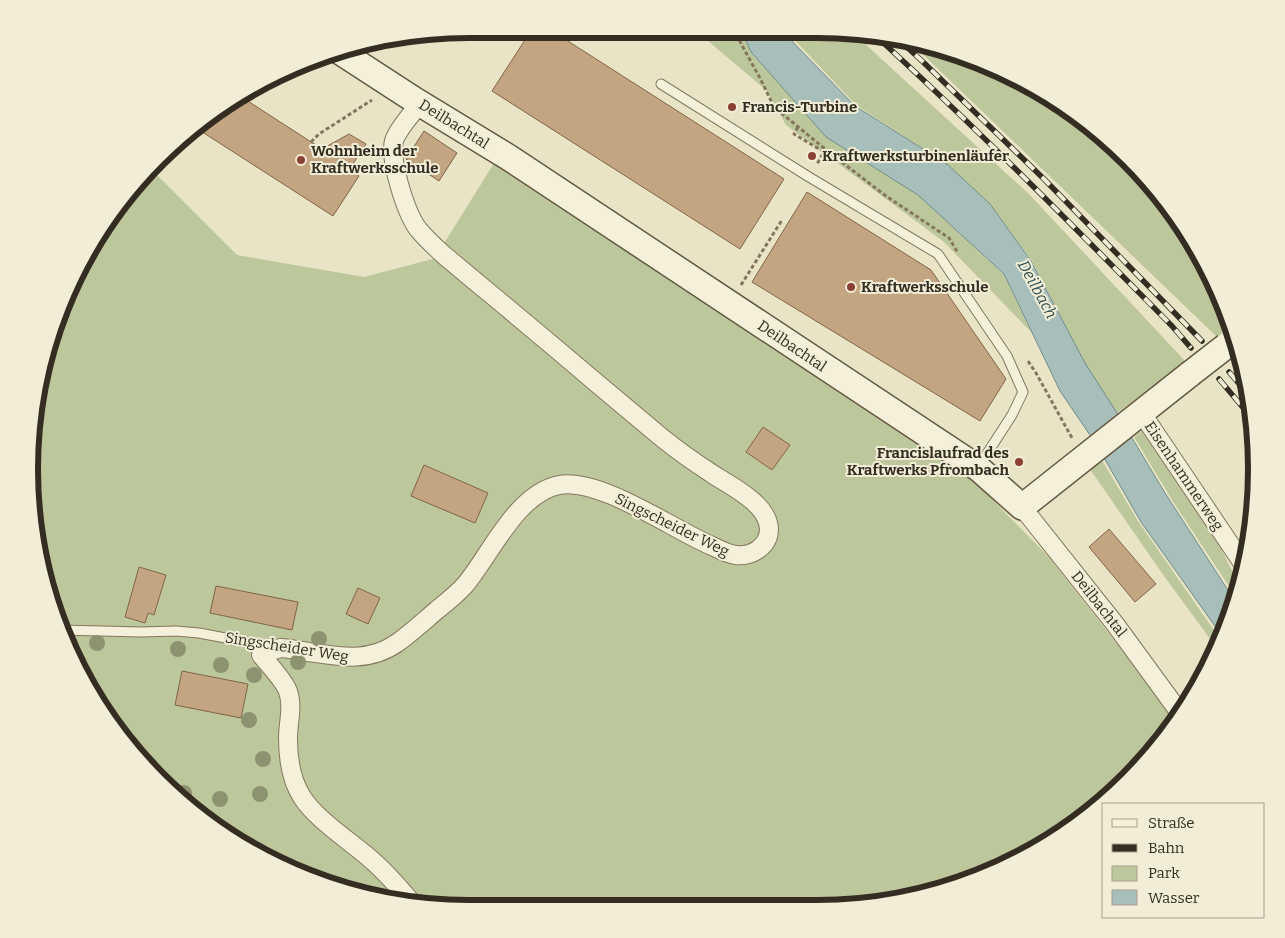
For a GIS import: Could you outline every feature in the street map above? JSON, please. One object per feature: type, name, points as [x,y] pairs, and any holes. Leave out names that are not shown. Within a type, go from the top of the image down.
[{"type":"street","name":"Deilbachtal","points":[[346,55],[420,104],[508,157],[978,468],[1022,506],[1115,624],[1176,707]]},
{"type":"street","name":"Singscheider Weg","points":[[279,648],[346,658],[373,655],[396,644],[464,586],[504,530],[528,501],[542,491],[561,485],[580,485],[599,490],[650,514],[695,539],[728,553],[743,555],[750,553],[756,551],[767,540],[769,531],[768,521],[762,510],[753,501],[662,438],[445,256],[417,228],[402,196],[393,151],[394,139],[420,104]]},
{"type":"street","name":"Eisenhammerweg","points":[[1022,506],[1229,344]]},
{"type":"street","name":"Eisenhammerweg","points":[[1136,417],[1238,556]]},
{"type":"street","points":[[279,648],[262,655],[287,689],[290,701],[289,758],[293,778],[302,798],[330,826],[388,875],[406,896]]},
{"type":"lane","points":[[662,84],[809,177],[938,254],[1007,356],[1023,392],[1012,415],[978,468]]},
{"type":"lane","name":"Singscheider Weg","points":[[69,630],[200,633],[279,648]]},
{"type":"path","points":[[738,38],[761,80]]},
{"type":"path","points":[[311,142],[319,134],[394,87]]},
{"type":"path","points":[[798,127],[794,134],[824,152],[809,177]]},
{"type":"path","points":[[751,270],[782,220]]},
{"type":"green space","points":[[705,38],[745,38],[751,52],[826,137],[918,195],[1004,275],[1031,332],[944,242],[786,125],[767,91]]},
{"type":"green space","points":[[793,38],[861,40],[1029,194],[1186,362],[1117,413],[1085,364],[1032,261],[990,204],[947,164],[856,105]]},
{"type":"green space","points":[[918,50],[955,60],[981,70],[1032,95],[1079,127],[1121,164],[1158,206],[1190,253],[1215,304],[1225,330],[1217,337]]},
{"type":"green space","points":[[496,160],[960,467],[1048,556],[1172,713],[1140,754],[1101,793],[1056,828],[1032,843],[981,868],[955,878],[928,886],[872,897],[844,900],[441,900],[413,897],[357,886],[330,878],[278,856],[229,828],[184,793],[145,754],[127,732],[95,685],[70,634],[60,608],[52,581],[41,525],[38,497],[38,441],[46,385],[60,330],[70,304],[95,253],[127,206],[155,173],[237,255],[364,277],[444,256],[443,245]]},
{"type":"green space","points":[[1151,424],[1180,465],[1234,575],[1231,589],[1172,500],[1134,437]]},
{"type":"green space","points":[[1097,452],[1138,521],[1216,633],[1212,641],[1164,576],[1085,462]]},
{"type":"water","name":"Deilbach","points":[[745,38],[789,38],[855,106],[947,164],[990,204],[1031,261],[1085,363],[1165,493],[1230,593],[1217,629],[1141,522],[1096,444],[1060,391],[1004,274],[918,195],[826,137],[751,52]]},
{"type":"building","points":[[526,38],[563,38],[784,179],[740,249],[492,91]]},
{"type":"building","name":"Wohnheim der Kraftwerksschule","points":[[246,100],[322,149],[349,134],[366,144],[349,170],[359,176],[333,216],[201,131]]},
{"type":"building","points":[[424,131],[457,153],[439,181],[406,159]]},
{"type":"building","points":[[807,192],[931,270],[1006,379],[980,421],[752,282]]},
{"type":"building","points":[[763,427],[790,445],[772,470],[746,452]]},
{"type":"building","points":[[424,465],[488,493],[475,523],[411,496]]},
{"type":"building","points":[[1109,529],[1156,584],[1135,602],[1089,547]]},
{"type":"building","points":[[139,567],[166,575],[154,615],[148,613],[145,623],[125,617]]},
{"type":"building","points":[[216,586],[298,602],[292,630],[210,613]]},
{"type":"building","points":[[358,588],[380,598],[368,624],[346,614]]},
{"type":"building","points":[[182,671],[248,684],[241,718],[175,705]]},
{"type":"railway","points":[[883,43],[1026,180],[1172,326],[1191,348]]},
{"type":"railway","points":[[907,48],[1045,180],[1202,341]]},
{"type":"railway","points":[[1229,372],[1239,383]]},
{"type":"railway","points":[[1219,379],[1243,408]]},
{"type":"place","name":"Francis-Turbine","points":[[732,107]]},
{"type":"place","name":"Kraftwerksturbinenläufer","points":[[812,156]]},
{"type":"place","name":"Wohnheim der Kraftwerksschule","points":[[301,160]]},
{"type":"place","name":"Kraftwerksschule","points":[[851,287]]},
{"type":"place","name":"Francislaufrad des Kraftwerks Pfrombach","points":[[1019,462]]}]
